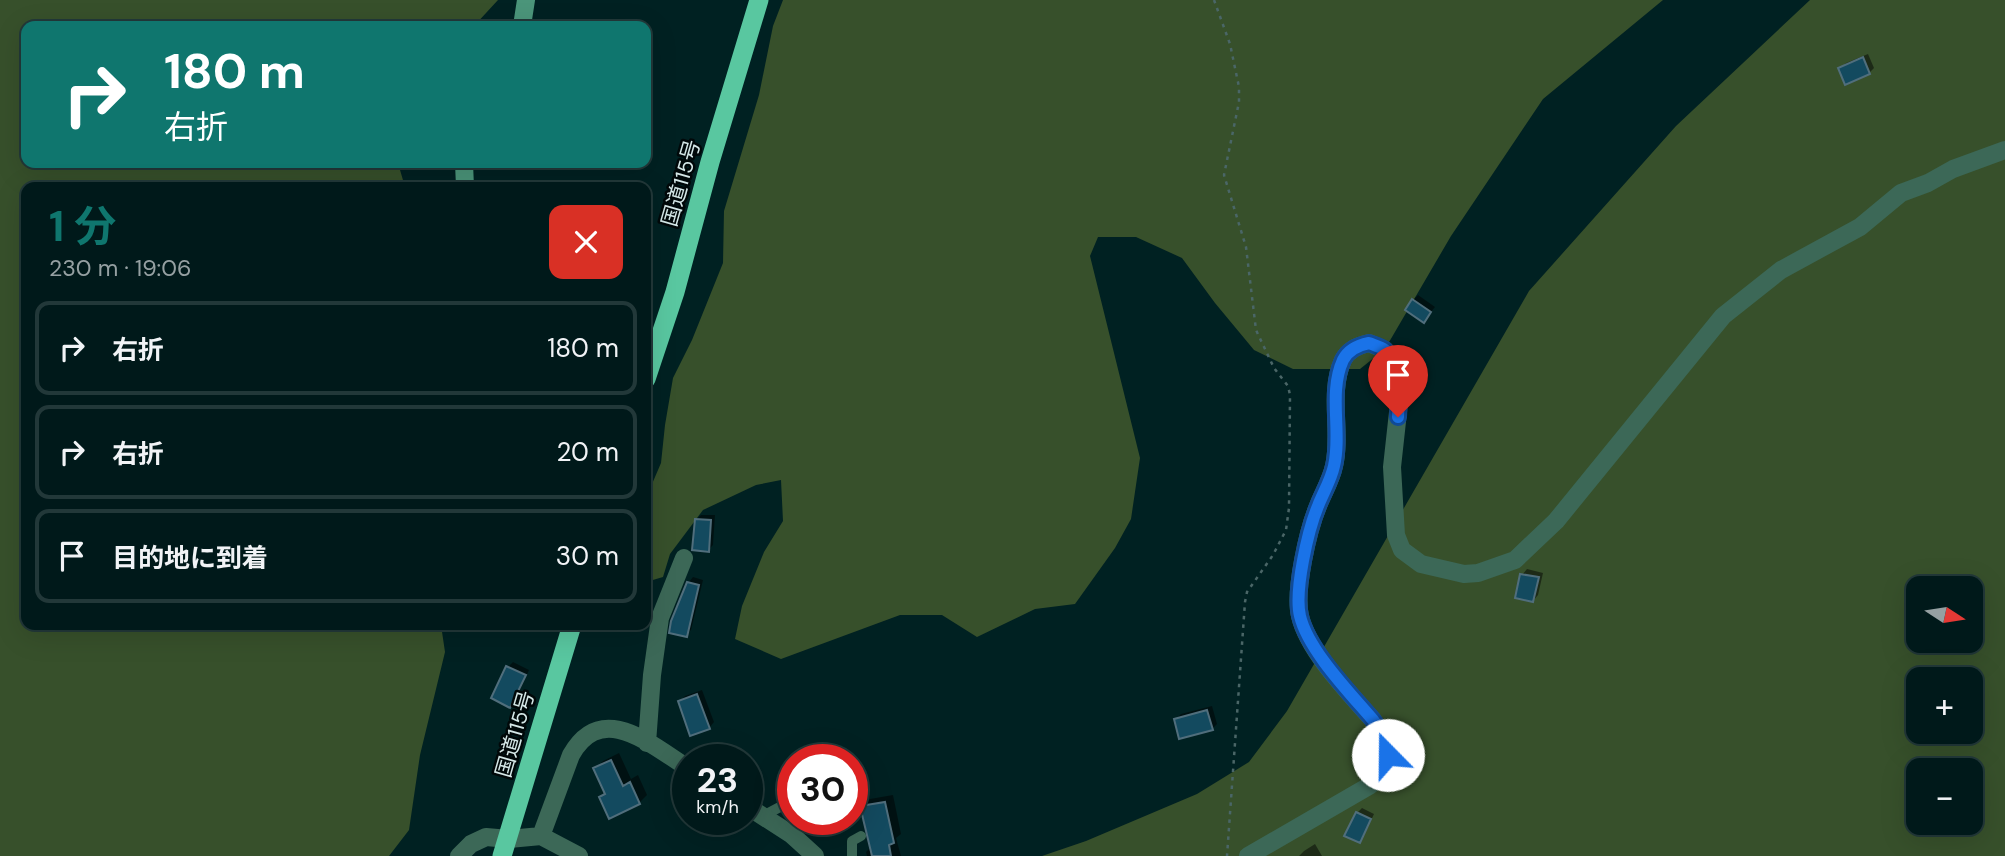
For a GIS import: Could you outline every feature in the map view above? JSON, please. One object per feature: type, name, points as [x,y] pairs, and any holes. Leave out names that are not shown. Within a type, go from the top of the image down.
[{"type":"highway","name":"国道115号","points":[[651,364],[675,292],[710,162],[759,0]]},
{"type":"highway","name":"国道115号","points":[[505,847],[570,630]]},
{"type":"main road","points":[[523,21],[526,0]]},
{"type":"street","points":[[1248,856],[1369,786],[1384,773],[1388,755],[1382,733],[1305,635],[1299,613],[1301,574],[1317,508],[1334,467],[1338,439],[1338,378],[1342,363],[1350,351],[1369,343],[1385,350],[1398,378],[1398,417],[1392,467],[1396,534],[1402,551],[1421,564],[1464,574],[1502,567],[1516,560],[1556,522],[1723,316],[1746,296],[1781,270],[1860,227],[1901,193],[1928,183],[1952,169],[2005,150]]},
{"type":"street","points":[[647,743],[660,618],[684,558]]},
{"type":"street","points":[[541,836],[571,755],[589,733],[611,728],[630,733],[672,758]]},
{"type":"street","points":[[763,816],[792,835],[815,856]]},
{"type":"street","points":[[459,856],[471,844],[486,837],[505,847],[541,836],[579,856]]},
{"type":"lane","points":[[852,856],[852,841],[861,836]]},
{"type":"path","points":[[1214,0],[1230,44],[1239,87],[1239,102],[1224,174],[1246,247],[1256,330],[1275,368],[1288,386],[1290,395],[1289,508],[1286,530],[1273,555],[1247,592],[1245,602],[1227,856]]},
{"type":"green space","points":[[0,0],[498,0],[479,21],[21,21],[21,168],[399,168],[404,182],[21,182],[21,630],[442,630],[445,652],[420,755],[409,830],[389,856],[0,856]]},
{"type":"green space","points":[[783,0],[1663,0],[1543,99],[1451,236],[1385,349],[1360,369],[1293,369],[1254,350],[1182,258],[1136,237],[1098,237],[1090,256],[1140,458],[1131,519],[1115,548],[1075,604],[1035,609],[977,637],[942,615],[900,615],[781,659],[735,639],[742,606],[764,552],[783,521],[781,480],[756,485],[703,510],[670,554],[663,577],[651,581],[651,486],[661,463],[673,378],[692,340],[723,263],[724,211],[759,95],[773,26]]},
{"type":"green space","points":[[1810,0],[2005,0],[2005,856],[1042,856],[1086,841],[1197,794],[1249,762],[1287,711],[1529,291],[1676,126]]},
{"type":"building","points":[[1863,57],[1870,74],[1845,85],[1838,68]]},
{"type":"building","points":[[1412,299],[1431,312],[1424,323],[1405,310]]},
{"type":"building","points":[[695,519],[711,520],[709,552],[692,550]]},
{"type":"building","points":[[1520,574],[1539,577],[1533,602],[1515,598]]},
{"type":"building","points":[[687,582],[699,585],[687,637],[669,633],[671,621]]},
{"type":"building","points":[[506,666],[526,675],[510,708],[491,698]]},
{"type":"building","points":[[697,694],[710,729],[690,736],[678,701]]},
{"type":"building","points":[[1207,710],[1213,730],[1179,739],[1174,719]]},
{"type":"building","points":[[611,760],[623,786],[630,782],[640,804],[609,819],[599,797],[605,794],[593,768]]},
{"type":"building","points":[[885,802],[894,843],[889,845],[891,856],[872,856],[867,835],[868,805]]},
{"type":"building","points":[[1356,812],[1371,819],[1360,843],[1344,836]]},
{"type":"route","points":[[1388,755],[1382,733],[1305,635],[1299,613],[1298,595],[1317,508],[1334,467],[1338,439],[1338,378],[1345,356],[1350,351],[1369,343],[1385,350],[1398,378],[1398,417]]}]
